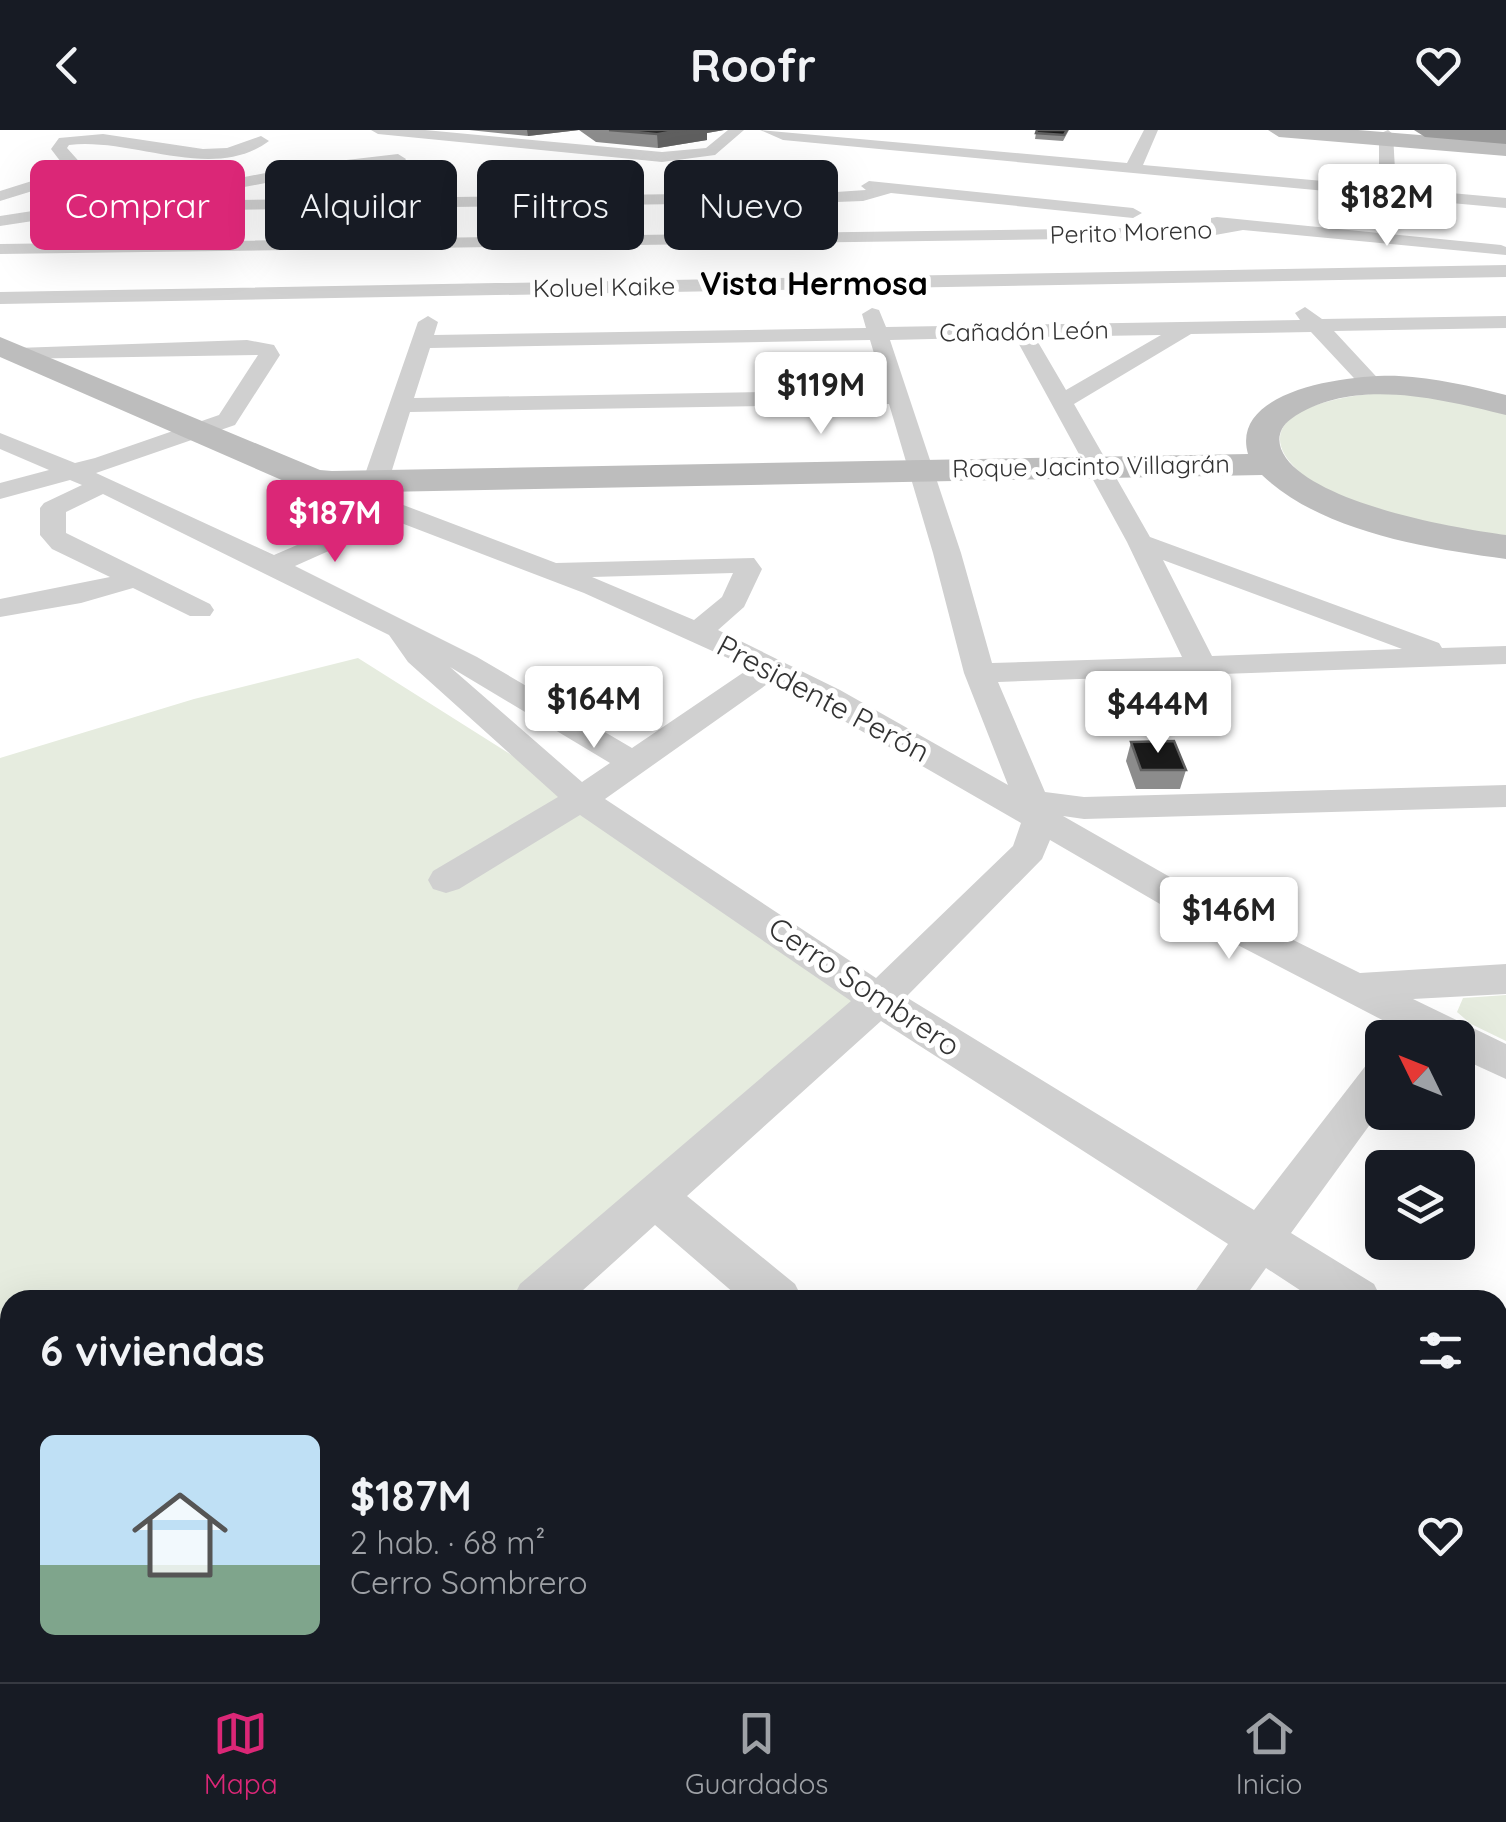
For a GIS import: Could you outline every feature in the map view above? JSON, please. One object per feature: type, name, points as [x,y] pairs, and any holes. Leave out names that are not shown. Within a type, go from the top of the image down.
[{"type":"highway","points":[[1425,130],[1506,137]]},
{"type":"street","points":[[378,130],[662,157],[710,152],[736,130]]},
{"type":"street","points":[[1133,168],[1151,130]]},
{"type":"street","points":[[1279,130],[1382,134],[1506,149]]},
{"type":"street","points":[[770,132],[1506,203]]},
{"type":"street","points":[[1382,134],[1475,134]]},
{"type":"street","points":[[1382,134],[1388,240]]},
{"type":"street","points":[[69,160],[59,149],[72,139],[97,137],[222,153],[261,141]]},
{"type":"street","points":[[245,181],[398,159]]},
{"type":"street","points":[[0,174],[30,181]]},
{"type":"street","points":[[838,182],[1119,205],[1241,225],[1506,252]]},
{"type":"street","points":[[0,196],[30,188]]},
{"type":"street","points":[[838,197],[862,196],[891,188]]},
{"type":"street","points":[[270,567],[375,498],[421,342],[473,196]]},
{"type":"street","points":[[245,203],[477,196]]},
{"type":"street","points":[[547,1290],[880,1000],[1028,851],[1035,810],[978,673],[947,552],[896,397],[880,334],[844,238],[838,207]]},
{"type":"street","points":[[0,221],[30,216]]},
{"type":"street","name":"Perito Moreno","points":[[94,250],[448,267],[844,238],[1204,232],[1241,225]]},
{"type":"street","name":"Perito Moreno","points":[[0,249],[30,248]]},
{"type":"street","points":[[0,299],[50,250]]},
{"type":"street","name":"Koluel Kaike","points":[[0,299],[448,267],[860,282],[1506,272]]},
{"type":"street","points":[[1268,276],[1374,386]]},
{"type":"street","points":[[1449,322],[1506,339]]},
{"type":"street","name":"Cañadón León","points":[[421,342],[1506,322]]},
{"type":"street","points":[[1061,402],[1187,327]]},
{"type":"street","points":[[1022,332],[1140,542],[1202,666]]},
{"type":"street","points":[[0,491],[87,478],[233,414],[269,355],[267,349],[247,346],[9,350]]},
{"type":"street","points":[[9,350],[196,431]]},
{"type":"street","name":"Roque Jacinto Villagrán","points":[[1269,464],[1260,441],[1265,424],[1283,409],[1308,397],[1374,386],[1447,390],[1506,405]]},
{"type":"street","points":[[401,405],[896,397]]},
{"type":"street","name":"Roque Jacinto Villagrán","points":[[196,431],[314,480],[375,498],[919,468],[1269,464],[1330,503],[1372,519],[1418,533],[1506,547]]},
{"type":"street","name":"Cerro Sombrero","points":[[0,440],[228,542],[402,634],[441,650],[634,763]]},
{"type":"street","points":[[87,478],[53,508],[53,535],[134,580],[200,610]]},
{"type":"street","name":"Presidente Perón","points":[[375,498],[698,632],[772,667],[1035,810],[1185,902],[1410,1020]]},
{"type":"street","points":[[1140,542],[1447,656]]},
{"type":"street","points":[[546,569],[744,564],[748,568],[734,600],[698,632]]},
{"type":"street","points":[[0,608],[134,580]]},
{"type":"street","name":"Cerro Sombrero","points":[[402,634],[419,656],[581,798],[880,1000],[1342,1290]]},
{"type":"street","points":[[978,673],[1506,655]]},
{"type":"street","points":[[446,880],[581,798],[772,667]]},
{"type":"street","points":[[1035,810],[1506,796]]},
{"type":"street","points":[[1355,988],[1506,979]]},
{"type":"street","name":"Presidente Perón","points":[[1475,1051],[1506,1064]]},
{"type":"street","points":[[1221,1290],[1365,1099]]},
{"type":"street","points":[[653,1196],[766,1290]]},
{"type":"shaded area","points":[[1380,393],[1421,395],[1506,412],[1506,535],[1430,527],[1356,507],[1295,468],[1282,450],[1281,434],[1290,419],[1310,407]]},
{"type":"shaded area","points":[[358,658],[581,799],[879,1000],[548,1290],[0,1290],[0,758],[194,699]]},
{"type":"shaded area","points":[[1506,995],[1506,1041],[1457,1012],[1463,998]]},
{"type":"building","points":[[609,130],[686,130],[657,134]]},
{"type":"building","points":[[1067,130],[1064,135],[1036,133]]},
{"type":"building","points":[[1174,741],[1186,770],[1141,770],[1131,742]]},
{"type":"district","name":"Vista Hermosa","points":[[814,284]]}]
